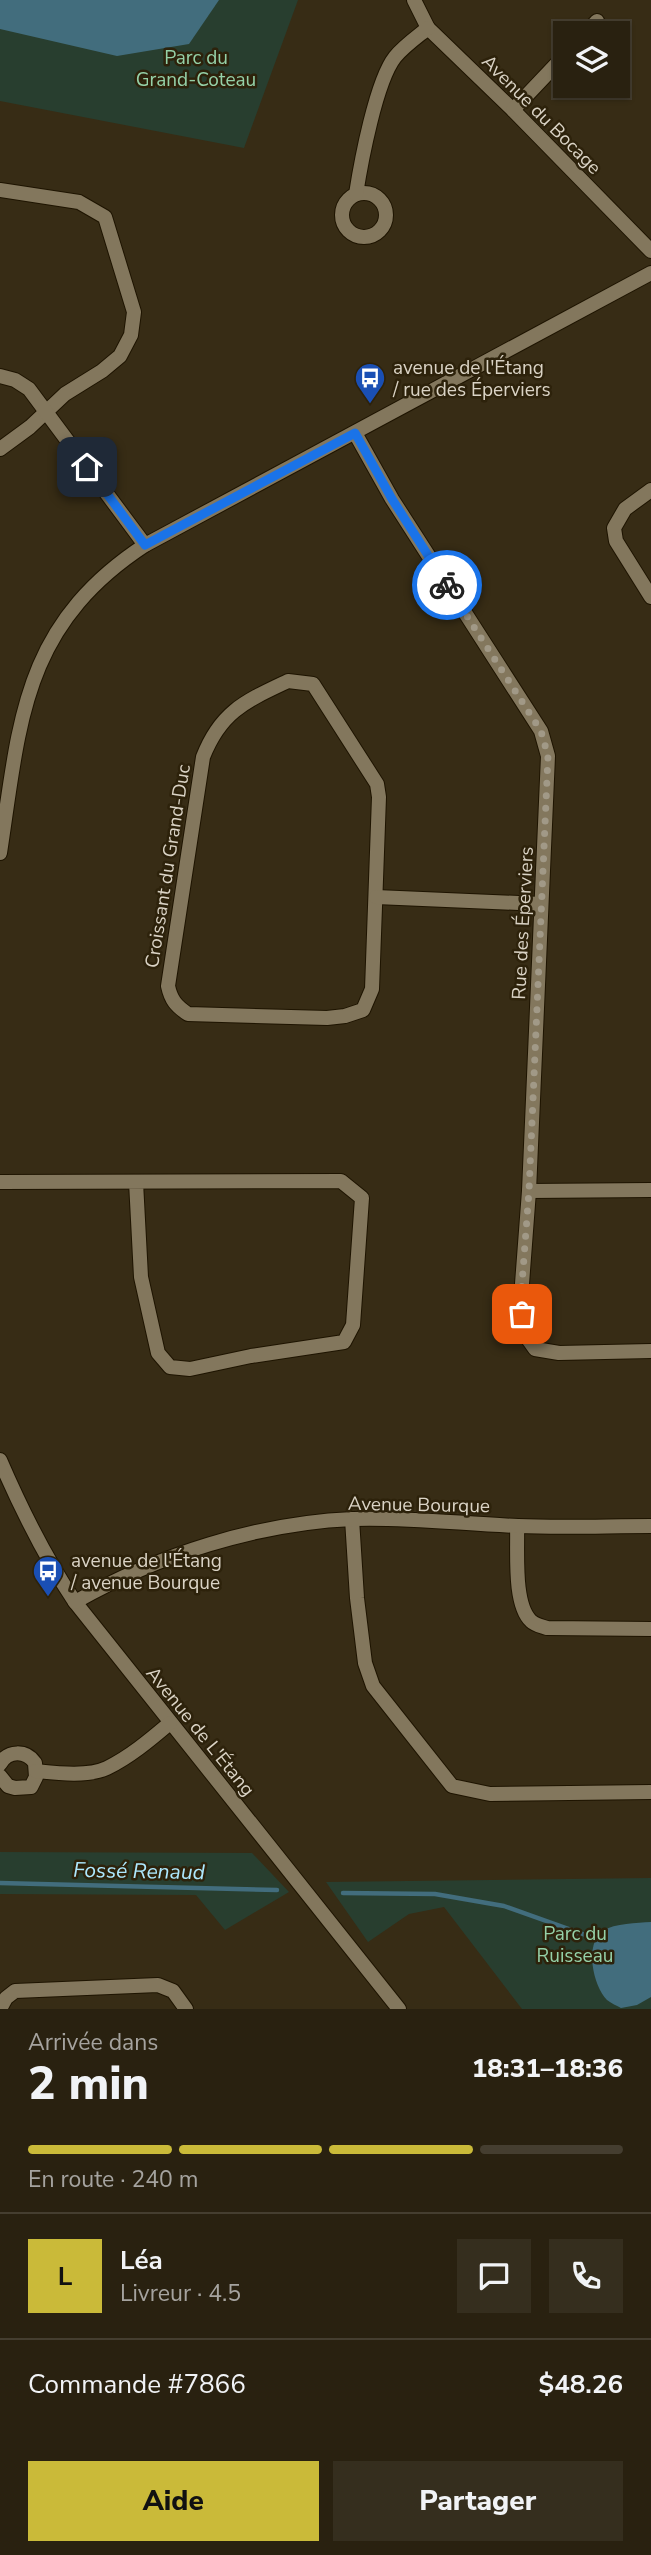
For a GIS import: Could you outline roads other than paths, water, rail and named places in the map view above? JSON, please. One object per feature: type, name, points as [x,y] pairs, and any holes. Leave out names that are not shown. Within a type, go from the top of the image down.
[{"type":"street","name":"Avenue du Bocage","points":[[414,0],[428,28],[513,110],[651,251]]},
{"type":"street","points":[[356,194],[362,157],[383,79],[394,58],[428,28]]},
{"type":"street","points":[[513,110],[553,68]]},
{"type":"street","points":[[0,190],[79,202],[105,217],[134,312],[131,335],[120,356],[102,371],[65,394],[30,427],[0,449]]},
{"type":"street","points":[[0,853],[24,707],[40,664],[68,614],[90,589],[145,545],[651,273]]},
{"type":"street","points":[[0,376],[15,380],[29,389],[145,545]]},
{"type":"street","name":"Rue des Éperviers","points":[[355,433],[392,499],[541,731],[548,756],[529,1191],[521,1297],[523,1332],[534,1349],[559,1353],[651,1351]]},
{"type":"street","points":[[651,490],[625,509],[614,528],[616,541],[651,597]]},
{"type":"street","name":"Croissant du Grand-Duc","points":[[288,681],[313,684],[377,784],[379,797],[376,897],[372,989],[363,1010],[327,1018],[188,1014],[171,999],[168,986],[203,757],[212,735],[228,716],[253,698],[288,681]]},
{"type":"street","points":[[376,897],[541,904]]},
{"type":"street","points":[[0,1182],[341,1181],[362,1198],[353,1325],[344,1342],[190,1368],[170,1367],[158,1353],[141,1277],[135,1182]]},
{"type":"street","points":[[529,1191],[651,1191]]},
{"type":"street","name":"Avenue de L'Étang","points":[[0,1460],[16,1501],[43,1552],[75,1602],[399,2009]]},
{"type":"street","points":[[352,1519],[357,1598],[365,1663],[373,1686],[452,1786],[490,1794],[651,1792]]},
{"type":"street","name":"Avenue Bourque","points":[[75,1602],[150,1565],[206,1546],[273,1530],[352,1519],[517,1526],[651,1526]]},
{"type":"street","points":[[517,1526],[520,1591],[524,1611],[533,1623],[547,1628],[651,1629]]},
{"type":"street","points":[[36,1771],[67,1774],[105,1769],[149,1741],[170,1723]]},
{"type":"street","points":[[0,1764],[8,1756],[25,1755],[35,1763],[36,1771],[31,1787],[26,1788],[8,1786],[0,1776]]},
{"type":"street","points":[[0,2009],[6,1998],[15,1991],[158,1986],[173,1991],[186,2009]]},
{"type":"water","points":[[0,0],[219,0],[189,44],[117,56],[0,29]]},
{"type":"water","points":[[651,1922],[651,1997],[637,2005],[621,2008],[607,2000],[598,1985],[593,1965],[594,1945],[597,1937],[608,1928]]},
{"type":"waterway","name":"Fossé Renaud","points":[[0,1883],[277,1890]]},
{"type":"waterway","name":"Fossé Renaud","points":[[343,1893],[435,1894],[504,1906],[594,1938]]},
{"type":"place","name":"avenue de l'Étang / rue des Éperviers","points":[[370,405]]},
{"type":"place","name":"avenue de l'Étang / avenue Bourque","points":[[48,1598]]},
{"type":"park label","name":"Parc du Grand-Coteau","points":[[196,68]]},
{"type":"park label","name":"Parc du Ruisseau","points":[[575,1944]]}]
